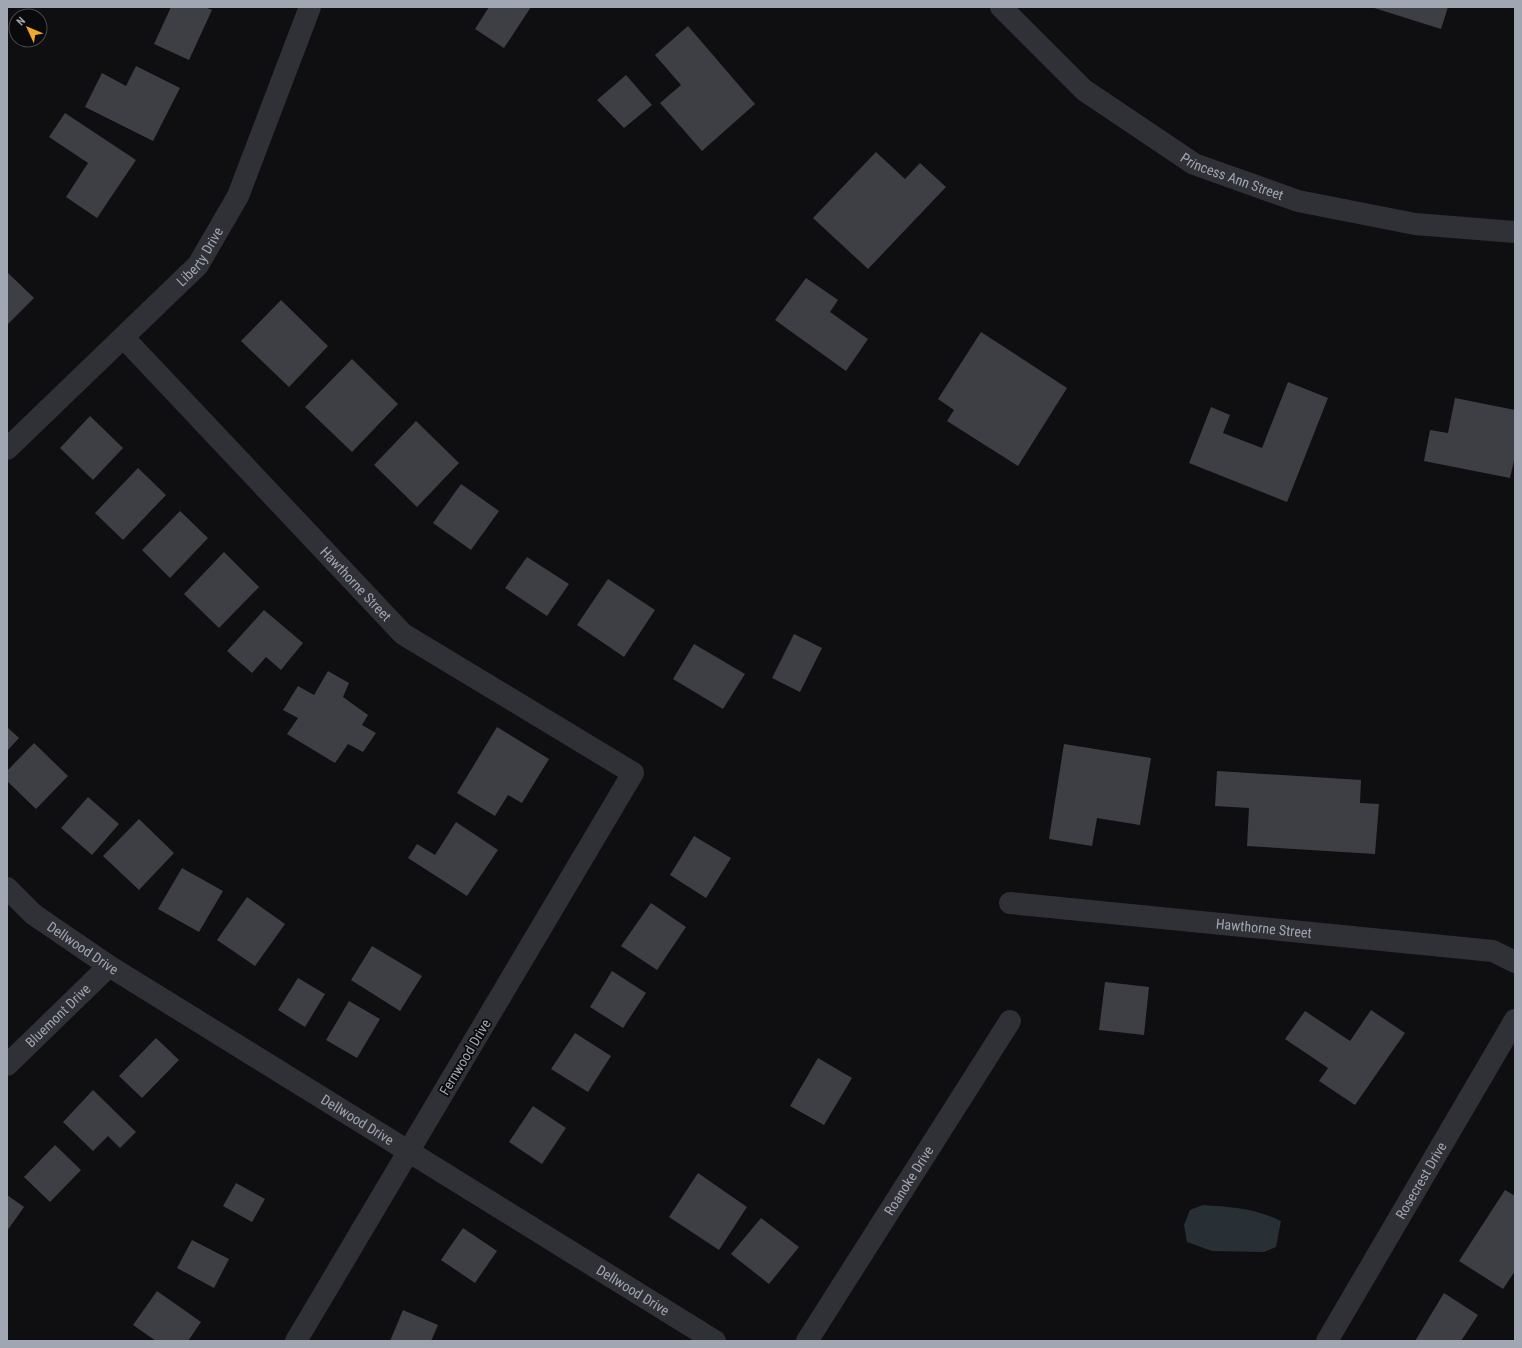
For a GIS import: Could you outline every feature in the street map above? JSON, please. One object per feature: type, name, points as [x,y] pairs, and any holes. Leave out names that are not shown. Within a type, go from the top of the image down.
[{"type":"street","name":"Liberty Drive","points":[[7,449],[124,338],[198,265],[238,196],[310,7]]},
{"type":"street","name":"Princess Ann Street","points":[[1001,7],[1084,90],[1194,164],[1298,201],[1415,224],[1515,232]]},
{"type":"street","name":"Hawthorne Street","points":[[124,338],[403,634],[633,773]]},
{"type":"street","name":"Fernwood Drive","points":[[296,1341],[633,773]]},
{"type":"street","name":"Dellwood Drive","points":[[7,888],[32,914],[109,966],[715,1341]]},
{"type":"street","name":"Hawthorne Street","points":[[1010,903],[1493,951],[1515,962]]},
{"type":"street","name":"Bluemont Drive","points":[[7,1065],[109,966]]},
{"type":"street","name":"Rosecrest Drive","points":[[1327,1341],[1515,1020]]},
{"type":"street","name":"Roanoke Drive","points":[[807,1341],[1010,1021]]},
{"type":"shaded area","points":[[1203,1205],[1262,1213],[1281,1221],[1276,1247],[1264,1252],[1212,1251],[1187,1242],[1184,1225],[1190,1210]]},
{"type":"building","points":[[171,7],[205,7],[212,10],[189,60],[154,44]]},
{"type":"building","points":[[489,7],[531,7],[504,48],[475,29]]},
{"type":"building","points":[[1371,7],[1448,7],[1441,29]]},
{"type":"building","points":[[688,26],[755,104],[702,151],[660,103],[681,85],[655,55]]},
{"type":"building","points":[[136,66],[180,88],[153,141],[85,107],[102,73],[126,86]]},
{"type":"building","points":[[626,75],[652,105],[624,128],[597,100]]},
{"type":"building","points":[[65,113],[136,160],[97,218],[66,197],[88,163],[49,137]]},
{"type":"building","points":[[876,152],[905,179],[920,163],[946,187],[868,269],[813,218]]},
{"type":"building","points":[[7,272],[34,298],[7,325]]},
{"type":"building","points":[[806,278],[838,300],[830,312],[868,339],[846,371],[775,320]]},
{"type":"building","points":[[281,300],[328,346],[289,387],[241,341]]},
{"type":"building","points":[[981,332],[1067,388],[1018,466],[947,421],[954,410],[938,399]]},
{"type":"building","points":[[352,359],[398,404],[352,452],[305,407]]},
{"type":"building","points":[[1288,382],[1328,398],[1287,502],[1189,463],[1211,407],[1230,415],[1223,433],[1262,448]]},
{"type":"building","points":[[1455,398],[1515,410],[1515,456],[1510,478],[1424,461],[1430,430],[1448,433]]},
{"type":"building","points":[[90,416],[123,448],[93,480],[60,448]]},
{"type":"building","points":[[416,421],[459,463],[417,507],[374,465]]},
{"type":"building","points":[[138,468],[166,495],[123,540],[95,513]]},
{"type":"building","points":[[461,484],[499,511],[471,550],[433,523]]},
{"type":"building","points":[[180,511],[208,538],[170,578],[142,550]]},
{"type":"building","points":[[224,552],[259,587],[219,628],[184,594]]},
{"type":"building","points":[[527,557],[569,584],[547,616],[505,588]]},
{"type":"building","points":[[608,579],[655,610],[624,657],[577,625]]},
{"type":"building","points":[[264,610],[303,643],[281,670],[266,657],[252,673],[227,651]]},
{"type":"building","points":[[794,634],[822,648],[800,692],[772,678]]},
{"type":"building","points":[[694,644],[745,674],[723,709],[673,679]]},
{"type":"building","points":[[328,671],[349,683],[343,697],[368,715],[362,725],[376,733],[363,752],[348,744],[335,763],[287,734],[298,718],[283,710],[298,686],[314,695]]},
{"type":"building","points":[[7,727],[19,738],[7,751]]},
{"type":"building","points":[[497,727],[549,759],[522,803],[508,795],[495,816],[457,793]]},
{"type":"building","points":[[34,743],[68,776],[36,809],[7,781],[7,771]]},
{"type":"building","points":[[1064,744],[1151,758],[1140,825],[1097,818],[1092,846],[1049,839]]},
{"type":"building","points":[[1217,771],[1361,780],[1360,803],[1379,804],[1375,854],[1247,846],[1249,808],[1215,806]]},
{"type":"building","points":[[88,797],[119,824],[92,855],[61,828]]},
{"type":"building","points":[[139,819],[174,853],[139,890],[103,856]]},
{"type":"building","points":[[456,822],[498,850],[467,896],[408,858],[417,844],[435,855]]},
{"type":"building","points":[[694,836],[731,858],[706,898],[670,875]]},
{"type":"building","points":[[182,868],[223,891],[199,932],[158,909]]},
{"type":"building","points":[[247,897],[285,924],[255,966],[217,940]]},
{"type":"building","points":[[651,903],[686,927],[657,970],[621,946]]},
{"type":"building","points":[[372,946],[422,976],[400,1011],[351,980]]},
{"type":"building","points":[[612,971],[646,993],[623,1028],[590,1007]]},
{"type":"building","points":[[298,978],[325,994],[305,1027],[278,1010]]},
{"type":"building","points":[[1105,982],[1149,987],[1144,1035],[1099,1030]]},
{"type":"building","points":[[349,1001],[380,1019],[357,1058],[326,1040]]},
{"type":"building","points":[[1371,1010],[1405,1033],[1355,1105],[1319,1081],[1328,1068],[1285,1039],[1305,1011],[1350,1041]]},
{"type":"building","points":[[575,1033],[611,1056],[588,1092],[551,1069]]},
{"type":"building","points":[[156,1038],[179,1060],[142,1098],[119,1076]]},
{"type":"building","points":[[818,1058],[852,1078],[824,1125],[790,1106]]},
{"type":"building","points":[[93,1090],[136,1132],[120,1148],[108,1136],[93,1151],[63,1122]]},
{"type":"building","points":[[533,1106],[566,1128],[542,1164],[509,1142]]},
{"type":"building","points":[[55,1145],[81,1170],[50,1202],[24,1177]]},
{"type":"building","points":[[698,1173],[747,1207],[719,1250],[669,1217]]},
{"type":"building","points":[[236,1183],[265,1199],[252,1222],[223,1206]]},
{"type":"building","points":[[1505,1190],[1515,1196],[1515,1271],[1503,1289],[1459,1261]]},
{"type":"building","points":[[7,1195],[24,1207],[7,1231]]},
{"type":"building","points":[[761,1218],[799,1247],[769,1284],[731,1254]]},
{"type":"building","points":[[463,1228],[497,1251],[475,1283],[441,1260]]},
{"type":"building","points":[[192,1240],[229,1259],[214,1288],[177,1268]]},
{"type":"building","points":[[157,1291],[201,1322],[188,1341],[156,1341],[133,1325]]},
{"type":"building","points":[[1444,1293],[1478,1315],[1461,1341],[1415,1341]]},
{"type":"building","points":[[403,1310],[438,1325],[431,1341],[390,1341]]}]
